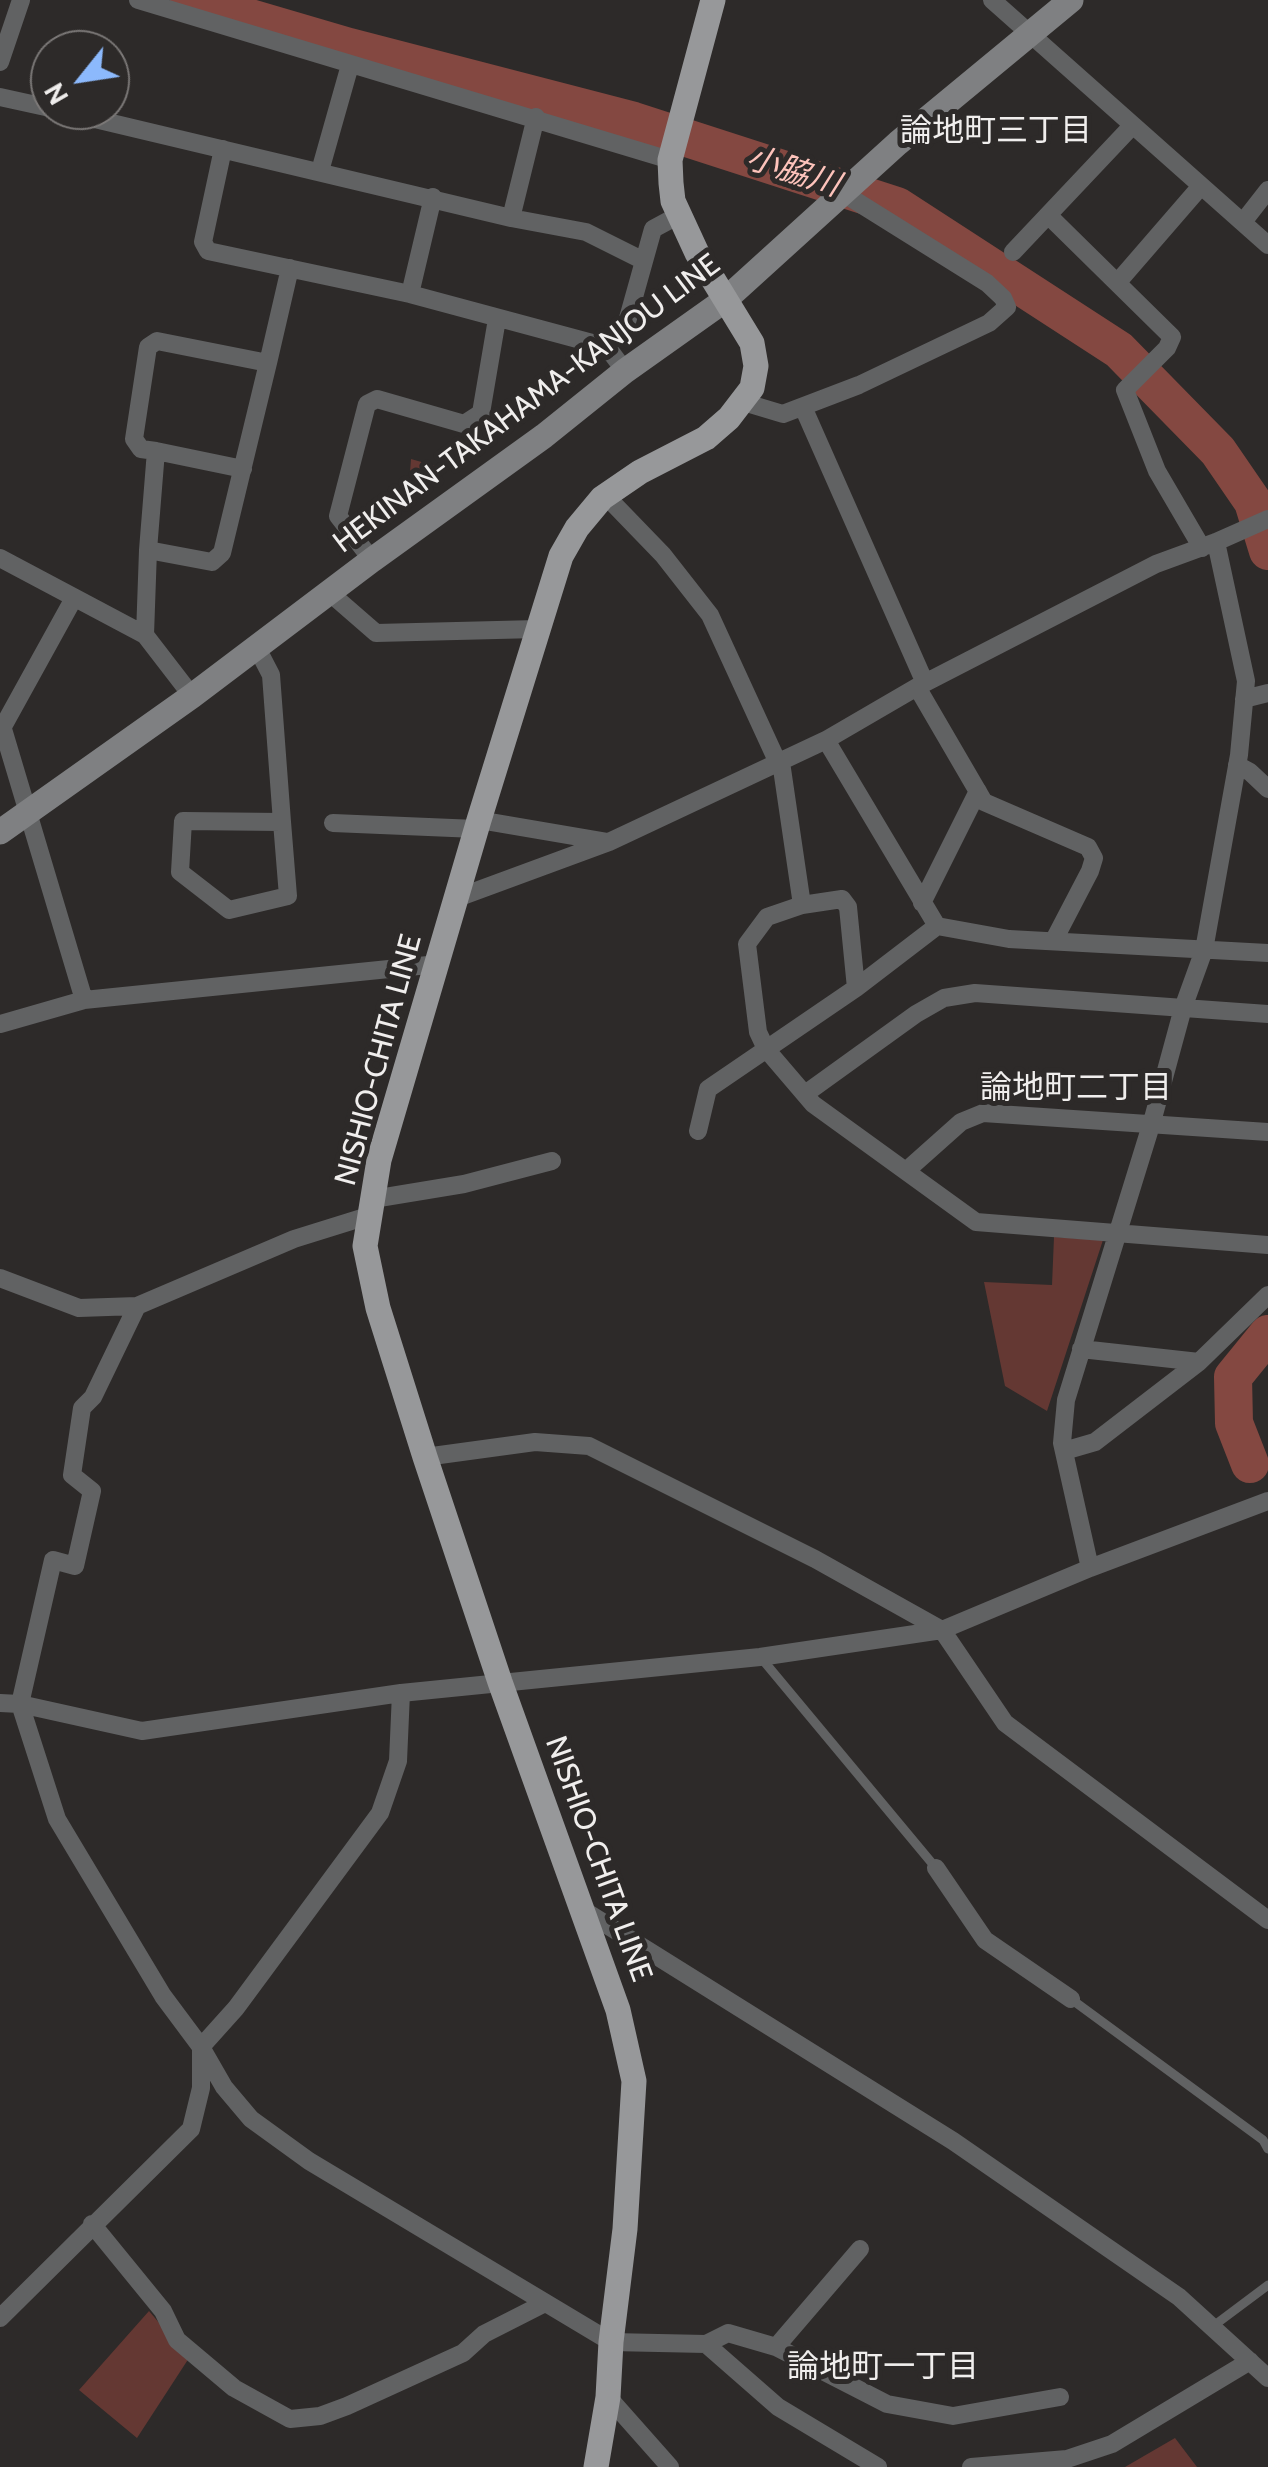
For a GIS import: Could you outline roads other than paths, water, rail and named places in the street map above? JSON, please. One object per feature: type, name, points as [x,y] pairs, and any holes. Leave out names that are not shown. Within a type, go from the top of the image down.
[{"type":"main road","points":[[713,0],[670,160],[673,201],[697,253],[752,343],[756,366],[752,388],[743,402]]},
{"type":"main road","name":"HEKINAN-TAKAHAMA-KANJOU LINE","points":[[0,832],[192,696],[725,300],[1071,0]]},
{"type":"main road","name":"NISHIO-CHITA LINE","points":[[596,2467],[608,2397],[610,2342],[625,2229],[634,2081],[618,2010],[500,1682],[425,1457],[370,1281],[366,1246],[379,1160],[561,556],[577,528],[605,495],[706,438],[743,402]]},
{"type":"street","points":[[0,62],[21,0]]},
{"type":"street","points":[[138,0],[670,160]]},
{"type":"street","points":[[992,0],[1268,245]]},
{"type":"street","points":[[320,171],[350,65]]},
{"type":"street","points":[[0,97],[30,104]]},
{"type":"street","points":[[510,218],[536,118]]},
{"type":"street","points":[[1013,252],[1132,126]]},
{"type":"street","points":[[130,127],[510,218],[586,232],[644,261]]},
{"type":"street","points":[[223,149],[203,242],[208,251],[410,294],[608,347],[625,371]]},
{"type":"street","points":[[1117,283],[1202,186]]},
{"type":"street","points":[[1243,222],[1268,190]]},
{"type":"street","points":[[743,402],[783,414],[803,407],[989,323],[1007,307],[1004,298],[986,282],[844,193]]},
{"type":"street","points":[[410,294],[432,197]]},
{"type":"street","points":[[626,329],[653,229],[680,215]]},
{"type":"street","points":[[1048,216],[1172,336],[1167,348],[1124,390],[1156,471],[1209,545],[1246,682],[1237,765],[1204,950],[1182,1008],[1152,1122],[1066,1400],[1064,1451],[1090,1568]]},
{"type":"street","points":[[148,550],[212,562],[222,553],[290,268]]},
{"type":"street","points":[[372,560],[338,516],[366,404],[378,399],[464,424],[482,413],[498,319]]},
{"type":"street","points":[[243,469],[141,449],[134,439],[148,346],[158,341],[268,363]]},
{"type":"street","points":[[803,407],[921,685],[984,802],[1088,846],[1094,858],[1054,940]]},
{"type":"street","points":[[145,635],[156,451]]},
{"type":"street","points":[[605,495],[663,555],[710,615],[780,762],[802,905]]},
{"type":"street","points":[[458,898],[609,842],[780,762],[1156,564],[1268,519]]},
{"type":"street","points":[[0,558],[145,635],[192,696]]},
{"type":"street","points":[[330,592],[376,633],[537,629]]},
{"type":"street","points":[[74,598],[2,731],[84,1000]]},
{"type":"street","points":[[257,648],[271,675],[288,896],[229,910],[180,872],[183,821],[282,822]]},
{"type":"street","points":[[1244,699],[1268,693]]},
{"type":"street","points":[[826,740],[937,926],[1009,939],[1268,953]]},
{"type":"street","points":[[1237,765],[1268,789]]},
{"type":"street","points":[[922,903],[978,792]]},
{"type":"street","points":[[333,823],[477,825],[609,842]]},
{"type":"street","points":[[856,988],[848,908],[842,899],[802,905],[767,917],[747,944],[758,1032],[766,1050],[813,1104],[976,1222],[1268,1244]]},
{"type":"street","points":[[698,1131],[708,1090],[856,988],[937,926]]},
{"type":"street","points":[[0,1024],[84,1000],[438,964]]},
{"type":"street","points":[[804,1094],[944,998],[976,993],[1268,1014]]},
{"type":"street","points":[[906,1172],[961,1122],[984,1113],[1268,1132]]},
{"type":"street","points":[[0,1278],[79,1308],[137,1306],[372,1207],[552,1161]]},
{"type":"street","points":[[1064,1451],[1095,1442],[1199,1362],[1268,1296]]},
{"type":"street","points":[[137,1306],[94,1397],[82,1408],[72,1476],[92,1491],[75,1566],[53,1560],[20,1704],[57,1820],[162,1996],[202,2047],[224,2087],[251,2119],[310,2161],[610,2342],[706,2344],[728,2333],[776,2347],[887,2404],[954,2416],[1060,2397]]},
{"type":"street","points":[[1081,1350],[1199,1362]]},
{"type":"street","points":[[425,1457],[535,1442],[590,1446],[815,1559],[942,1630],[1004,1723],[1268,1920]]},
{"type":"street","points":[[0,1702],[142,1731],[402,1693],[760,1657],[942,1630],[1090,1568],[1267,1503]]},
{"type":"street","points":[[0,2318],[190,2129],[201,2088],[202,2047],[236,2008],[380,1813],[398,1761],[402,1693]]},
{"type":"street","points":[[936,1868],[985,1940],[1070,2000]]},
{"type":"street","points":[[583,1910],[953,2141],[1179,2297],[1268,2378]]},
{"type":"street","points":[[92,2224],[163,2311],[176,2340],[234,2388],[290,2419],[320,2416],[347,2406],[464,2353],[484,2334],[545,2303]]},
{"type":"street","points":[[776,2347],[860,2249]]},
{"type":"street","points":[[706,2344],[778,2407],[878,2467]]},
{"type":"street","points":[[972,2467],[1071,2463],[1112,2444],[1250,2361]]},
{"type":"street","points":[[608,2397],[670,2467]]},
{"type":"lane","points":[[760,1657],[936,1868]]},
{"type":"lane","points":[[1070,2000],[1263,2140],[1268,2150]]},
{"type":"lane","points":[[1212,2327],[1268,2286]]},
{"type":"waterway","name":"小脇川","points":[[189,0],[349,47],[634,121],[897,206],[1119,350],[1218,451],[1253,502],[1268,551]]},
{"type":"waterway","name":"小脇川","points":[[1250,1464],[1234,1423],[1233,1377],[1268,1334]]},
{"type":"district","name":"論地町三丁目","points":[[996,132]]},
{"type":"district","name":"論地町二丁目","points":[[1076,1089]]},
{"type":"district","name":"論地町一丁目","points":[[883,2368]]}]
